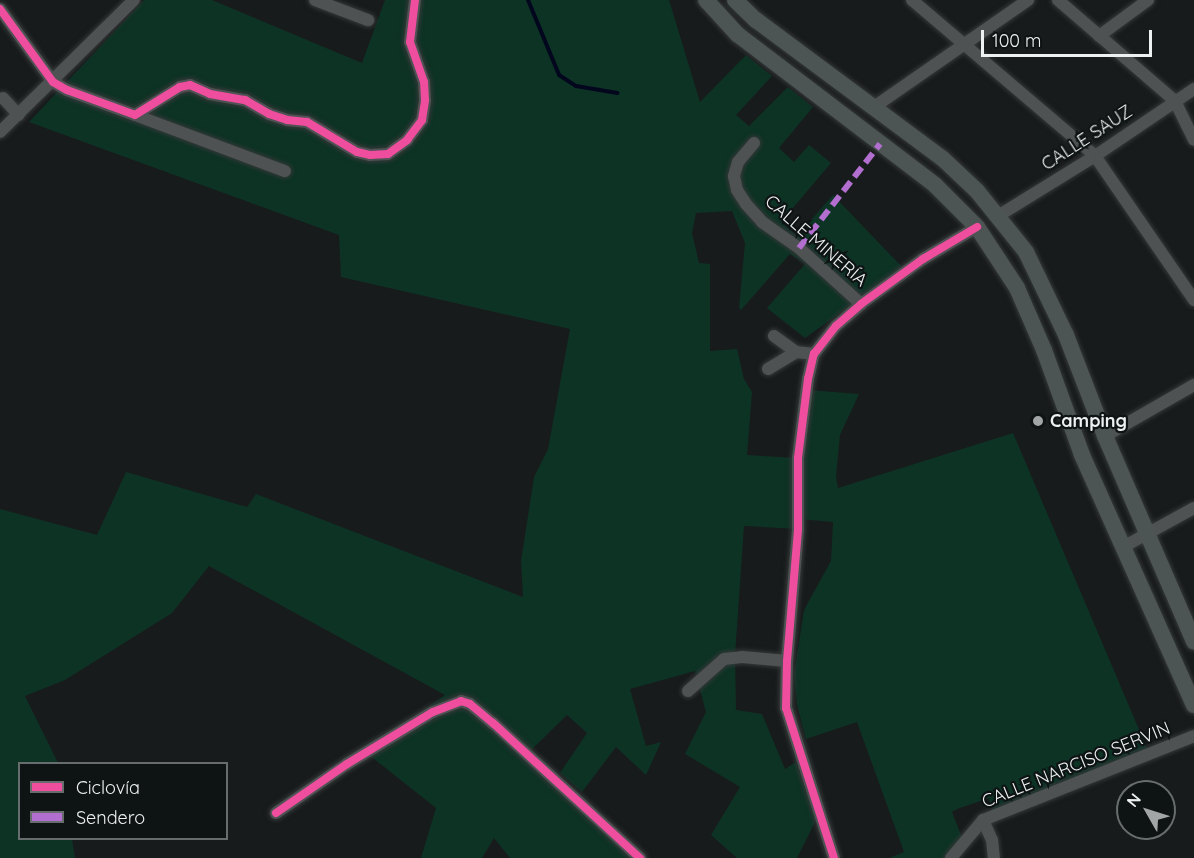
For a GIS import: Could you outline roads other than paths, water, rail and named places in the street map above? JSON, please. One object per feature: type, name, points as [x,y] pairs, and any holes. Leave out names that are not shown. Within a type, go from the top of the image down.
[{"type":"main road","points":[[706,0],[737,34],[935,185],[976,227],[1017,288],[1044,350],[1082,455],[1194,705]]},
{"type":"main road","points":[[735,0],[756,20],[942,158],[977,191],[1026,252],[1043,283],[1105,436],[1153,533],[1192,631]]},
{"type":"street","points":[[0,132],[134,0]]},
{"type":"street","points":[[315,0],[335,4],[368,20]]},
{"type":"street","points":[[135,115],[180,87],[190,86],[210,94],[245,100],[278,117],[307,122],[357,152],[370,155],[388,154],[407,140],[422,120],[424,82],[410,42],[415,0]]},
{"type":"street","points":[[912,0],[1095,156],[1194,300]]},
{"type":"street","points":[[874,107],[1028,0]]},
{"type":"street","points":[[1058,0],[1175,101],[1194,140]]},
{"type":"street","points":[[1099,36],[1148,0]]},
{"type":"street","points":[[0,9],[53,82],[67,90],[285,171]]},
{"type":"street","name":"CALLE SAUZ","points":[[998,216],[1095,156],[1194,89]]},
{"type":"street","points":[[3,98],[19,115]]},
{"type":"street","name":"CALLE MINERÍA","points":[[754,143],[738,162],[734,176],[737,190],[746,204],[762,222],[799,248],[861,304]]},
{"type":"street","points":[[834,858],[786,708],[787,661],[798,529],[798,458],[814,354],[836,326],[861,304],[923,259],[976,227]]},
{"type":"street","points":[[774,336],[796,352],[814,354]]},
{"type":"street","points":[[768,369],[796,352]]},
{"type":"street","points":[[1105,436],[1194,385]]},
{"type":"street","points":[[1123,547],[1153,533],[1194,508]]},
{"type":"street","points":[[688,691],[724,659],[742,657],[787,661]]},
{"type":"street","points":[[276,813],[347,764],[433,712],[461,701],[470,704],[493,723],[640,858]]},
{"type":"street","name":"CALLE NARCISO SERVIN","points":[[951,858],[983,820],[1194,736]]},
{"type":"street","points":[[983,820],[992,840],[994,858]]},
{"type":"waterway","points":[[528,0],[559,75],[576,86],[617,93]]},
{"type":"place","name":"Camping","points":[[1038,421]]}]
